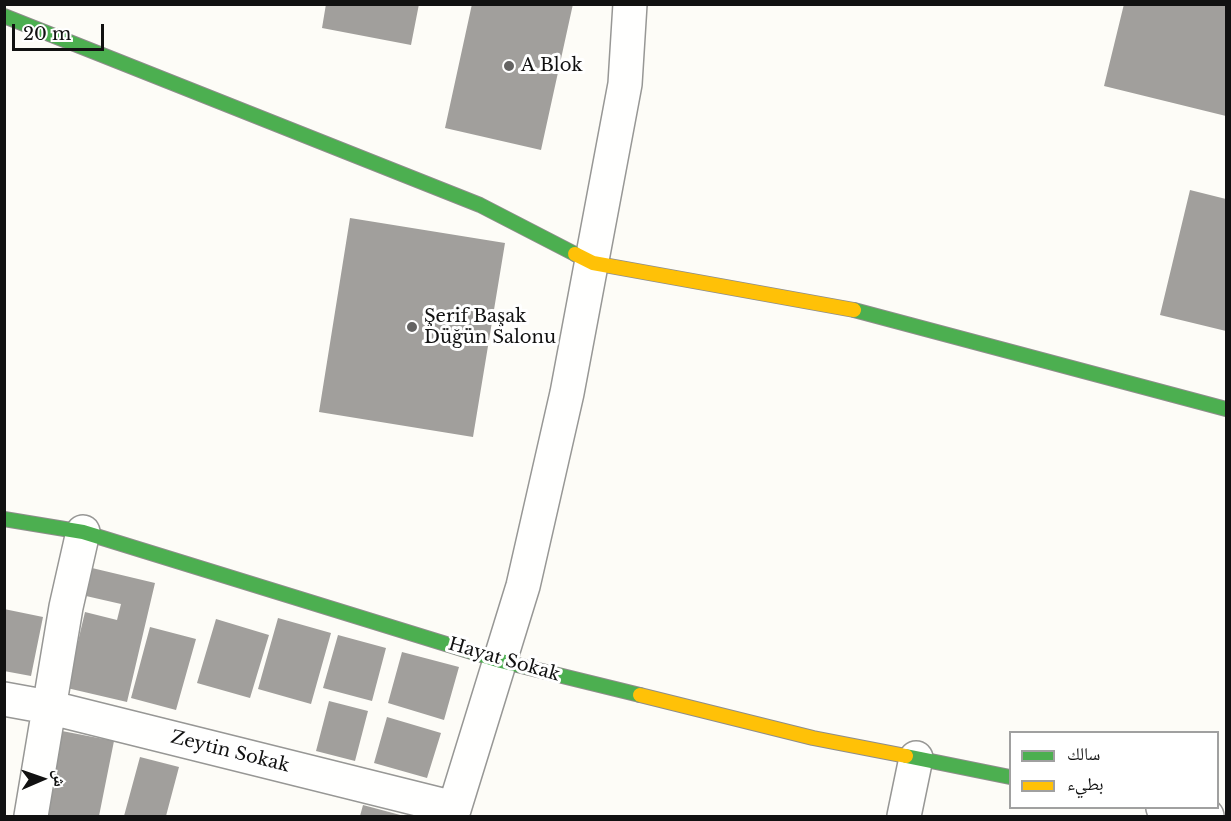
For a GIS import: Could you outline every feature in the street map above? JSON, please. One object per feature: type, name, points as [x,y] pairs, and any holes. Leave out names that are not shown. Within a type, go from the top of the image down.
[{"type":"street","points":[[453,812],[523,586],[552,461],[593,263],[625,84],[630,4]]},
{"type":"street","points":[[4,16],[480,205],[593,263],[838,306],[1227,409]]},
{"type":"street","name":"Hayat Sokak","points":[[4,519],[82,532],[501,661],[813,738],[1009,777]]},
{"type":"street","points":[[31,816],[48,707],[82,532]]},
{"type":"street","name":"Zeytin Sokak","points":[[4,699],[48,707],[453,812]]},
{"type":"street","points":[[904,816],[916,758]]},
{"type":"street","points":[[1173,809],[1207,816]]},
{"type":"building","points":[[326,4],[419,4],[411,45],[322,28]]},
{"type":"building","name":"A Blok","points":[[472,4],[573,4],[541,150],[445,128]]},
{"type":"building","points":[[1124,4],[1226,4],[1226,116],[1104,86]]},
{"type":"building","points":[[1190,190],[1226,199],[1226,331],[1160,315]]},
{"type":"building","name":"Şerif Başak Düğün Salonu","points":[[350,218],[505,243],[473,437],[319,412]]},
{"type":"building","points":[[92,568],[155,583],[127,702],[67,688],[85,612],[117,620],[121,604],[86,596]]},
{"type":"building","points":[[4,609],[43,617],[31,676],[4,671]]},
{"type":"building","points":[[278,618],[331,633],[311,704],[258,689]]},
{"type":"building","points":[[216,619],[269,635],[250,698],[197,683]]},
{"type":"building","points":[[150,627],[196,639],[176,710],[131,698]]},
{"type":"building","points":[[338,635],[386,648],[372,701],[323,688]]},
{"type":"building","points":[[402,652],[459,667],[444,720],[388,703]]},
{"type":"building","points":[[329,701],[368,711],[355,761],[316,751]]},
{"type":"building","points":[[387,717],[441,733],[427,778],[374,763]]},
{"type":"building","points":[[62,731],[114,741],[99,816],[47,816]]},
{"type":"building","points":[[140,757],[179,767],[166,816],[124,816]]},
{"type":"building","points":[[363,805],[404,816],[360,816]]},
{"type":"traffic: fast","points":[[4,16],[480,205],[575,254]]},
{"type":"traffic: fast","points":[[854,310],[1226,409]]},
{"type":"traffic: fast","points":[[4,519],[83,532],[501,661],[640,695]]},
{"type":"traffic: fast","points":[[906,756],[1009,777]]},
{"type":"traffic: slow","points":[[575,254],[593,263],[854,310]]},
{"type":"traffic: slow","points":[[640,695],[813,738],[906,756]]},
{"type":"place","name":"A Blok","points":[[509,66]]},
{"type":"place","name":"Şerif Başak Düğün Salonu","points":[[412,327]]}]
